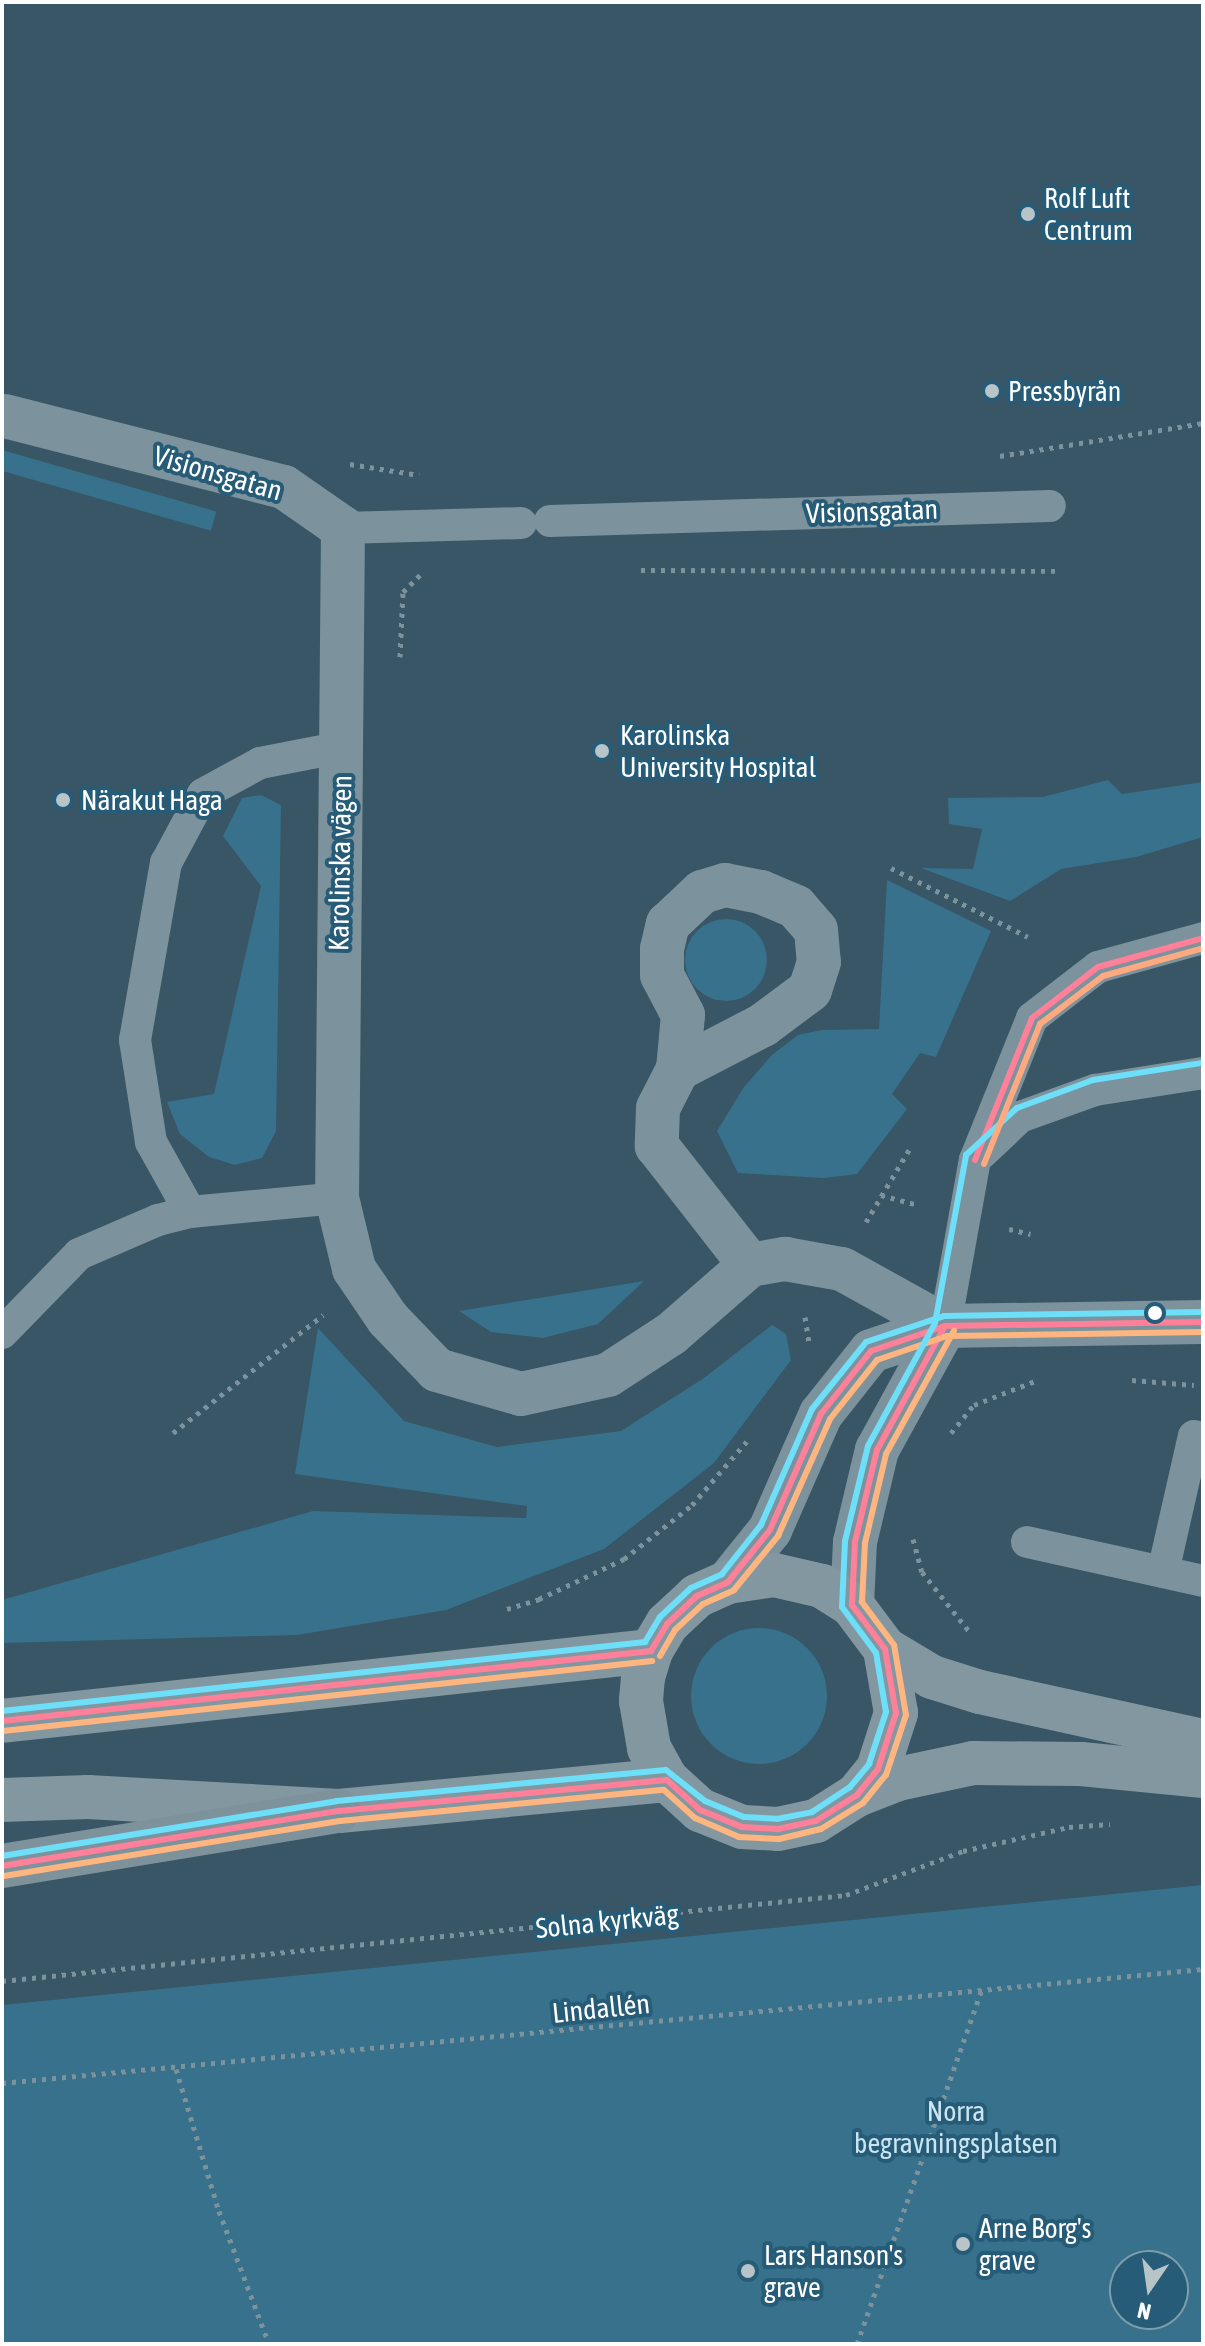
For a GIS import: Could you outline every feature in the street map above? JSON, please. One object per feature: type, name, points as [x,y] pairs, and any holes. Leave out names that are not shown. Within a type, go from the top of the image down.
[{"type":"highway","points":[[2,1866],[339,1811]]},
{"type":"street","name":"Visionsgatan","points":[[5,416],[284,487],[343,528]]},
{"type":"street","name":"Karolinska vägen","points":[[343,528],[337,1198],[354,1269],[388,1319],[437,1370],[521,1394],[608,1375],[671,1334],[750,1265]]},
{"type":"street","points":[[678,1069],[658,1108],[657,1146],[750,1265],[785,1259],[842,1269],[945,1326]]},
{"type":"street","points":[[728,1582],[770,1530],[821,1414],[871,1351],[945,1326],[1203,1322]]},
{"type":"street","points":[[852,1605],[855,1542],[877,1450],[945,1326]]},
{"type":"street","points":[[1203,1741],[980,1692],[932,1677],[885,1649],[852,1605],[822,1586],[774,1575],[728,1582],[697,1596],[667,1624],[651,1651],[641,1701],[649,1748],[667,1780],[700,1810],[742,1827],[778,1829],[816,1821],[857,1795],[898,1779],[973,1763],[1081,1764],[1203,1776]]},
{"type":"street","points":[[857,1795],[878,1769],[896,1713],[885,1649]]},
{"type":"street","points":[[2,1721],[651,1651]]},
{"type":"street","points":[[2,1800],[88,1797],[339,1811],[667,1780]]},
{"type":"lane","name":"Visionsgatan","points":[[343,528],[1050,506]]},
{"type":"lane","points":[[190,1212],[151,1142],[135,1040],[166,863],[203,794],[260,763],[342,747]]},
{"type":"lane","points":[[945,1326],[975,1160],[1032,1018],[1098,967],[1203,938]]},
{"type":"lane","points":[[975,1160],[1020,1117],[1095,1090],[1203,1073]]},
{"type":"lane","points":[[2,1333],[79,1254],[158,1220],[190,1212],[337,1198]]},
{"type":"lane","points":[[1163,1572],[1194,1436],[1203,1438]]},
{"type":"lane","points":[[1027,1542],[1203,1581]]},
{"type":"path","points":[[630,570],[1056,571]]},
{"type":"path","points":[[399,663],[403,592],[423,571]]},
{"type":"path","points":[[891,868],[1028,937]]},
{"type":"path","points":[[803,1353],[811,1339],[804,1314],[842,1269],[909,1150]]},
{"type":"path","points":[[851,1218],[867,1221]]},
{"type":"path","points":[[173,1433],[327,1312]]},
{"type":"path","points":[[949,1436],[974,1405],[1047,1379]]},
{"type":"path","points":[[1129,1380],[1203,1386]]},
{"type":"path","points":[[499,1612],[539,1599],[624,1559],[692,1505],[757,1430]]},
{"type":"path","points":[[912,1537],[922,1572],[975,1640]]},
{"type":"path","name":"Solna kyrkväg","points":[[2,1981],[846,1895],[963,1851],[1069,1827],[1113,1824]]},
{"type":"path","name":"Lindallén","points":[[2,2083],[176,2069],[1203,1969]]},
{"type":"path","points":[[857,2344],[981,1991]]},
{"type":"path","points":[[176,2069],[219,2211],[269,2344]]},
{"type":"green space","points":[[2,450],[216,511],[211,531],[2,471]]},
{"type":"green space","points":[[1108,780],[1122,794],[1203,782],[1203,837],[1136,857],[1061,869],[1010,901],[921,868],[973,869],[982,829],[949,824],[948,798],[1043,797]]},
{"type":"green space","points":[[261,795],[281,805],[276,1131],[262,1158],[235,1165],[209,1157],[180,1134],[167,1102],[214,1094],[261,886],[223,836],[242,798]]},
{"type":"green space","points":[[887,880],[991,931],[936,1057],[920,1053],[892,1094],[907,1109],[857,1174],[824,1178],[738,1173],[717,1131],[744,1087],[772,1055],[798,1035],[822,1030],[879,1029]]},
{"type":"green space","points":[[726,919],[742,922],[755,931],[764,944],[767,960],[764,976],[755,989],[742,998],[726,1001],[710,998],[697,989],[688,976],[685,960],[688,944],[697,931],[710,922]]},
{"type":"green space","points":[[644,1281],[598,1324],[543,1338],[491,1332],[459,1311]]},
{"type":"green space","points":[[772,1325],[786,1334],[791,1360],[714,1463],[604,1549],[446,1610],[297,1635],[2,1643],[2,1600],[313,1511],[526,1518],[527,1506],[295,1474],[318,1328],[404,1421],[497,1447],[621,1431],[704,1378]]},
{"type":"green space","points":[[759,1628],[785,1633],[807,1648],[822,1670],[827,1696],[822,1722],[807,1744],[785,1759],[759,1764],[733,1759],[711,1744],[696,1722],[691,1696],[696,1670],[711,1648],[733,1633]]},
{"type":"green space","name":"Norra begravningsplatsen","points":[[1203,1885],[1203,2344],[2,2344],[2,2005]]},
{"type":"transit line","points":[[975,1160],[1032,1018],[1098,967],[1203,938]]},
{"type":"transit line","points":[[984,1164],[1040,1024],[1103,976],[1203,948]]},
{"type":"transit line","points":[[2,1856],[337,1801],[666,1770],[705,1801],[744,1817],[777,1819],[812,1812],[850,1787],[869,1764],[886,1712],[876,1653],[842,1607],[845,1541],[868,1446],[935,1323],[966,1155],[1017,1108],[1093,1080],[1201,1063]]},
{"type":"transit line","points":[[2,1711],[645,1642],[660,1617],[691,1588],[722,1574],[761,1525],[812,1409],[866,1342],[944,1316],[1203,1312]]},
{"type":"transit line","points":[[651,1651],[667,1624],[697,1596],[728,1582],[770,1530],[821,1414],[871,1351],[945,1326],[1203,1322]]},
{"type":"transit line","points":[[2,1866],[339,1811],[667,1780],[700,1810],[742,1827],[778,1829],[816,1821],[857,1795],[878,1769],[896,1713],[885,1649],[852,1605],[855,1542],[877,1450],[945,1326]]},
{"type":"transit line","points":[[4,1876],[340,1821],[664,1790],[695,1818],[739,1837],[779,1839],[821,1829],[863,1803],[886,1775],[906,1715],[894,1645],[862,1602],[865,1543],[886,1454],[954,1331]]},
{"type":"transit line","points":[[660,1656],[675,1630],[703,1604],[734,1590],[778,1536],[830,1419],[877,1360],[947,1336],[1203,1332]]},
{"type":"transit line","points":[[2,1721],[651,1651]]},
{"type":"transit line","points":[[3,1731],[652,1661]]},
{"type":"place","name":"Rolf Luft Centrum","points":[[1028,214]]},
{"type":"place","name":"Pressbyrån","points":[[992,391]]},
{"type":"place","name":"Karolinska University Hospital","points":[[602,751]]},
{"type":"place","name":"Närakut Haga","points":[[63,800]]},
{"type":"place","name":"Arne Borg's grave","points":[[963,2244]]},
{"type":"place","name":"Lars Hanson's grave","points":[[748,2271]]}]
